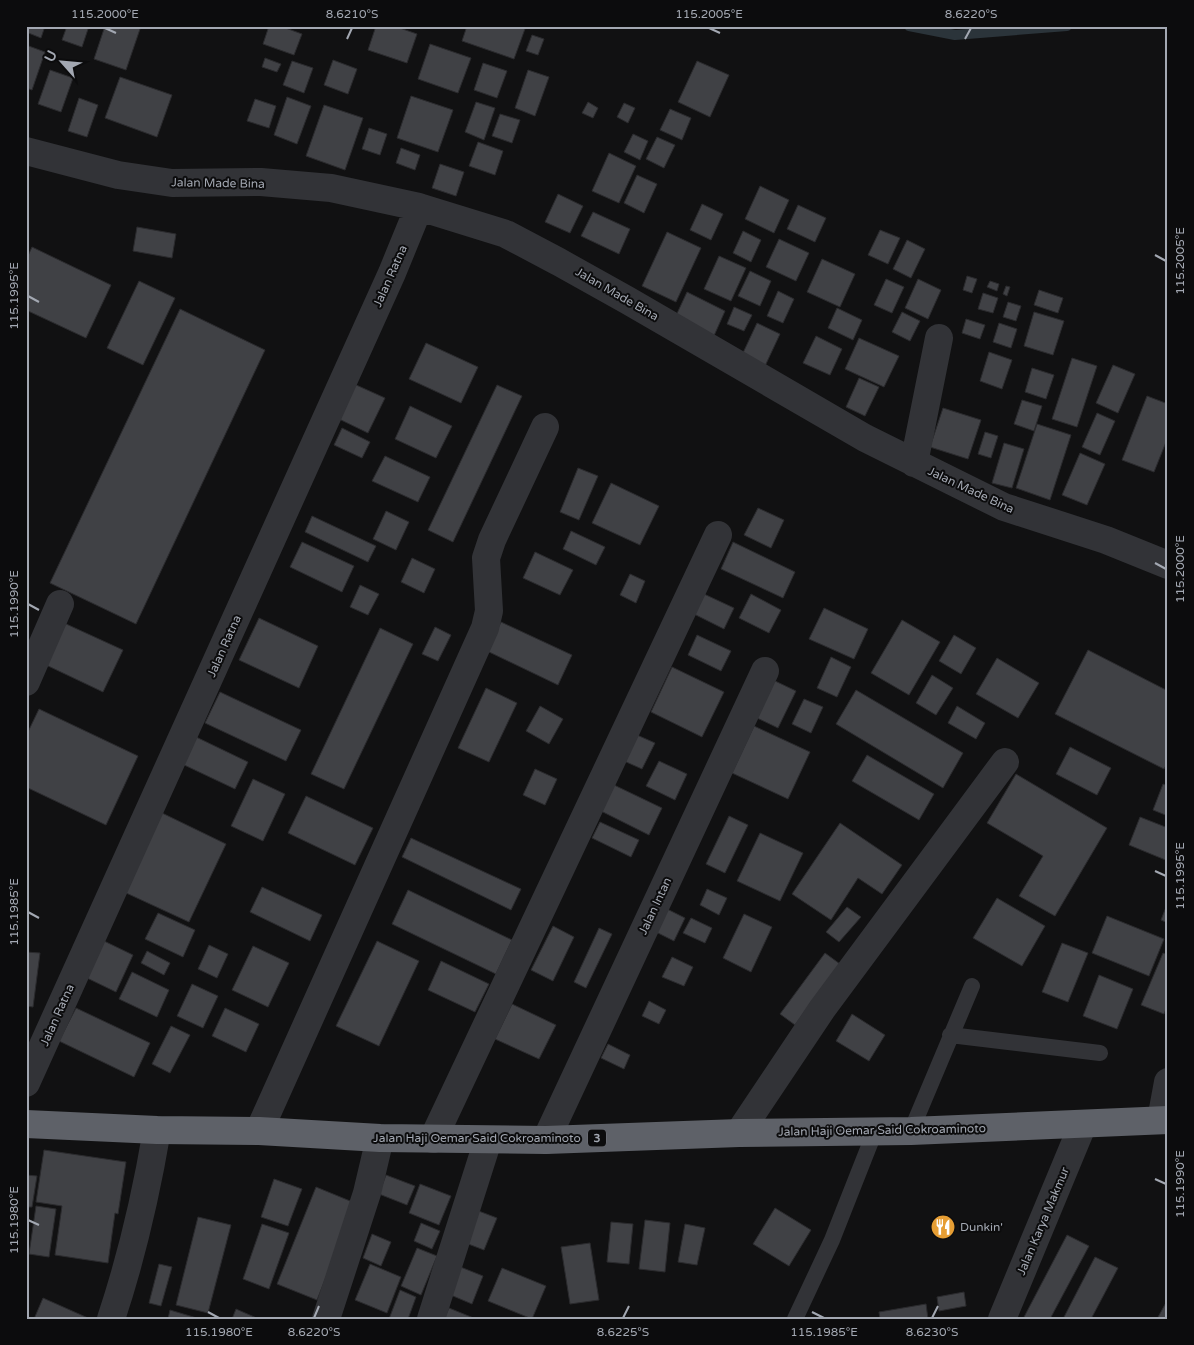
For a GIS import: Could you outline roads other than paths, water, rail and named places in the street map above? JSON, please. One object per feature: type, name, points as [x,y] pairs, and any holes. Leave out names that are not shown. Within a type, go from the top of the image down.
[{"type":"highway","name":"Jalan Haji Oemar Said Cokroaminoto","points":[[26,1124],[157,1130],[259,1131],[380,1138],[546,1140],[739,1133],[911,1131],[1164,1120]]},
{"type":"street","name":"Jalan Made Bina","points":[[26,151],[118,175],[172,183],[261,182],[331,188],[419,207],[506,234],[559,262],[865,438],[914,463],[1004,507],[1106,540],[1168,565]]},
{"type":"street","name":"Jalan Ratna","points":[[26,1083],[383,292],[419,207]]},
{"type":"street","points":[[914,463],[939,338]]},
{"type":"street","points":[[259,1131],[485,628],[489,611],[486,558],[492,540],[545,427]]},
{"type":"street","points":[[433,1139],[718,535]]},
{"type":"street","points":[[26,682],[60,604]]},
{"type":"street","name":"Jalan Intan","points":[[546,1140],[765,671]]},
{"type":"street","points":[[739,1133],[822,1009],[1005,762]]},
{"type":"street","points":[[1164,1120],[1168,1082]]},
{"type":"street","name":"Jalan Karya Makmur","points":[[1002,1319],[1083,1124]]},
{"type":"street","points":[[111,1319],[137,1232],[146,1194],[157,1130]]},
{"type":"street","points":[[326,1319],[367,1193],[380,1138]]},
{"type":"street","points":[[431,1319],[488,1140]]},
{"type":"lane","points":[[911,1131],[972,986]]},
{"type":"lane","points":[[950,1035],[1100,1053]]},
{"type":"lane","points":[[795,1319],[832,1240],[875,1131]]},
{"type":"waterway","points":[[909,26],[955,35],[1067,26]]},
{"type":"place","name":"Dunkin'","points":[[943,1227]]}]
